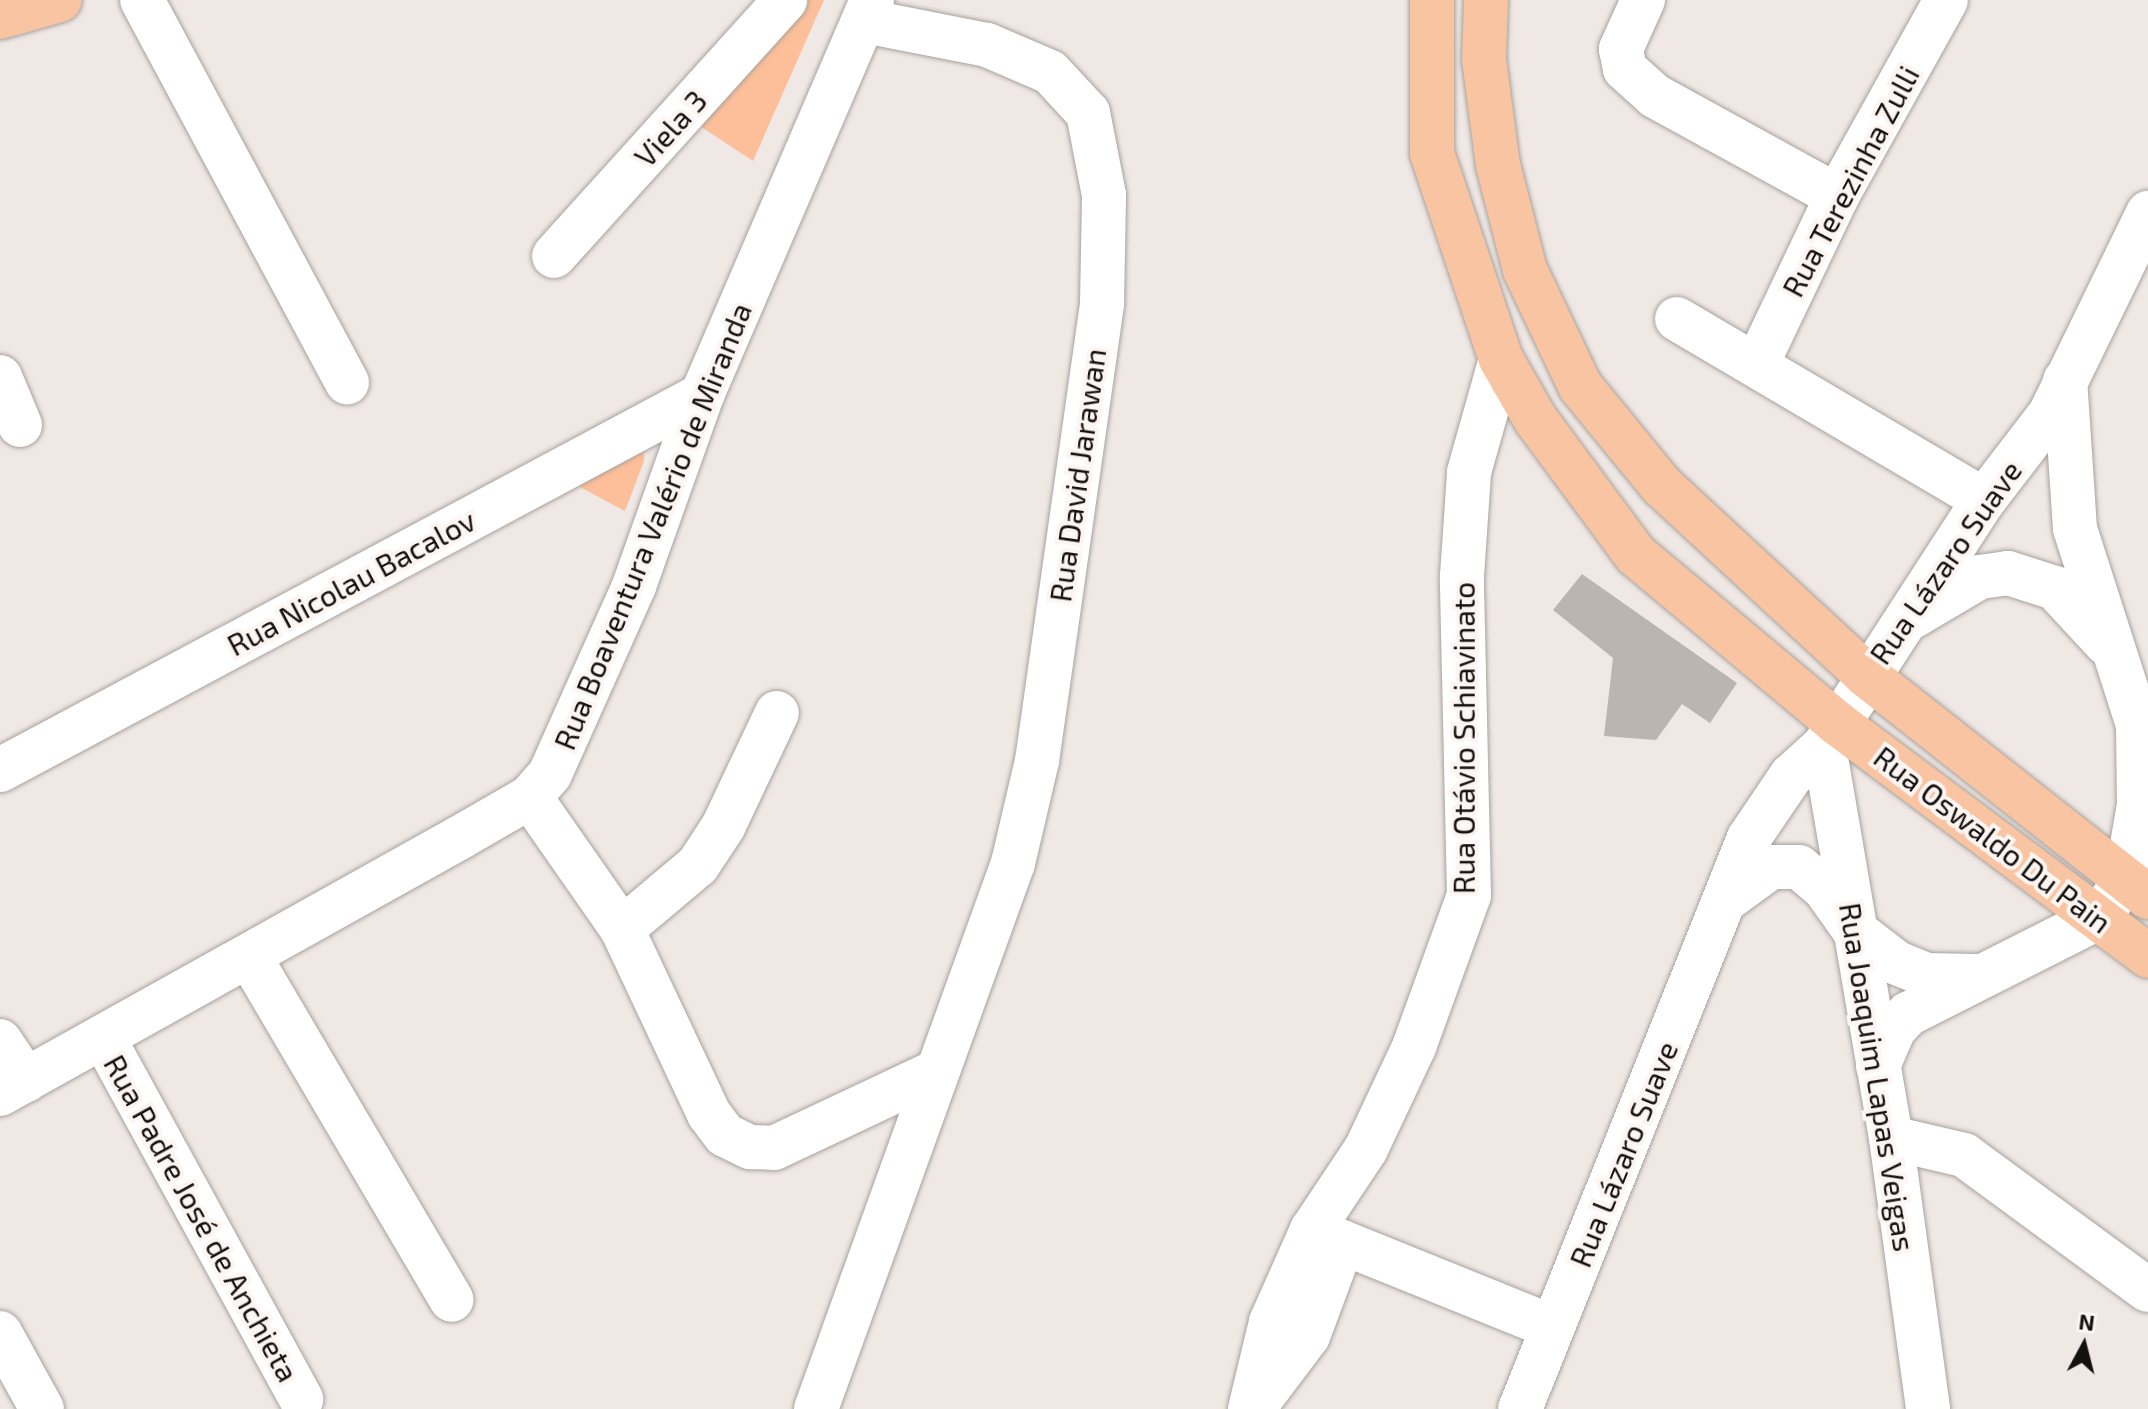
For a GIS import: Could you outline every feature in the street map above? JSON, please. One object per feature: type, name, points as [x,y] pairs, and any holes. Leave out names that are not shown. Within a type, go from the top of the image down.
[{"type":"main road","points":[[0,17],[60,0]]},
{"type":"main road","name":"Rua Oswaldo Du Pain","points":[[1432,0],[1432,153],[1501,359],[1536,420],[1636,555],[1831,734],[2098,918],[2148,956]]},
{"type":"main road","name":"Rua Oswaldo Du Pain","points":[[1486,0],[1484,59],[1498,165],[1525,270],[1580,386],[1661,485],[1866,675],[2137,889]]},
{"type":"street","points":[[142,0],[347,382]]},
{"type":"street","name":"Viela 3","points":[[554,256],[785,0]]},
{"type":"street","name":"Rua Terezinha Zulli","points":[[1757,364],[1837,196],[1946,0]]},
{"type":"street","name":"Rua Boaventura Valério de Miranda","points":[[13,1087],[530,797],[550,774],[634,586],[702,395],[869,10]]},
{"type":"street","name":"Rua David Jarawan","points":[[816,1409],[1013,863],[1037,761],[1102,303],[1104,195],[1088,113],[1050,72],[987,45],[869,10]]},
{"type":"street","points":[[1637,10],[1621,49],[1625,69],[1655,96],[1837,196]]},
{"type":"street","name":"Rua Lázaro Suave","points":[[1520,1409],[1765,809],[1831,734],[1866,675],[1984,500],[2050,414],[2065,376],[2148,213]]},
{"type":"street","points":[[1677,319],[1984,500]]},
{"type":"street","name":"Rua Otávio Schiavinato","points":[[1251,1409],[1271,1322],[1327,1236],[1414,1047],[1469,895],[1462,576],[1469,472],[1501,359]]},
{"type":"street","points":[[1878,1066],[1894,1029],[1908,1014],[1976,976],[2098,918],[2137,889],[2138,725],[2075,529],[2065,376]]},
{"type":"street","points":[[0,377],[20,425]]},
{"type":"street","name":"Rua Nicolau Bacalov","points":[[0,770],[702,395]]},
{"type":"street","points":[[1899,627],[1945,594],[1980,577],[2008,573],[2055,588],[2116,653]]},
{"type":"street","points":[[622,929],[698,865],[723,827],[777,713]]},
{"type":"street","name":"Rua Joaquim Lapas Veigas","points":[[1831,734],[1854,930],[1891,1138],[1928,1409]]},
{"type":"street","points":[[530,797],[622,929],[709,1114],[725,1135],[750,1147],[774,1148],[938,1071]]},
{"type":"street","points":[[1727,899],[1771,867],[1799,867],[1825,889],[1854,930],[1897,963],[1926,975],[1976,976]]},
{"type":"street","points":[[249,956],[452,1300]]},
{"type":"street","name":"Rua Padre José de Anchieta","points":[[103,1037],[301,1399]]},
{"type":"street","points":[[0,1041],[13,1087]]},
{"type":"street","points":[[1891,1138],[1964,1155],[2148,1290]]},
{"type":"street","points":[[1327,1236],[1552,1327]]},
{"type":"street","points":[[0,1333],[42,1409]]},
{"type":"shaded area","points":[[803,0],[824,0],[753,161],[697,124]]},
{"type":"shaded area","points":[[615,452],[644,453],[644,461],[625,511],[580,487]]},
{"type":"building","points":[[1582,574],[1737,683],[1710,723],[1682,704],[1656,740],[1604,736],[1613,658],[1553,610]]}]
